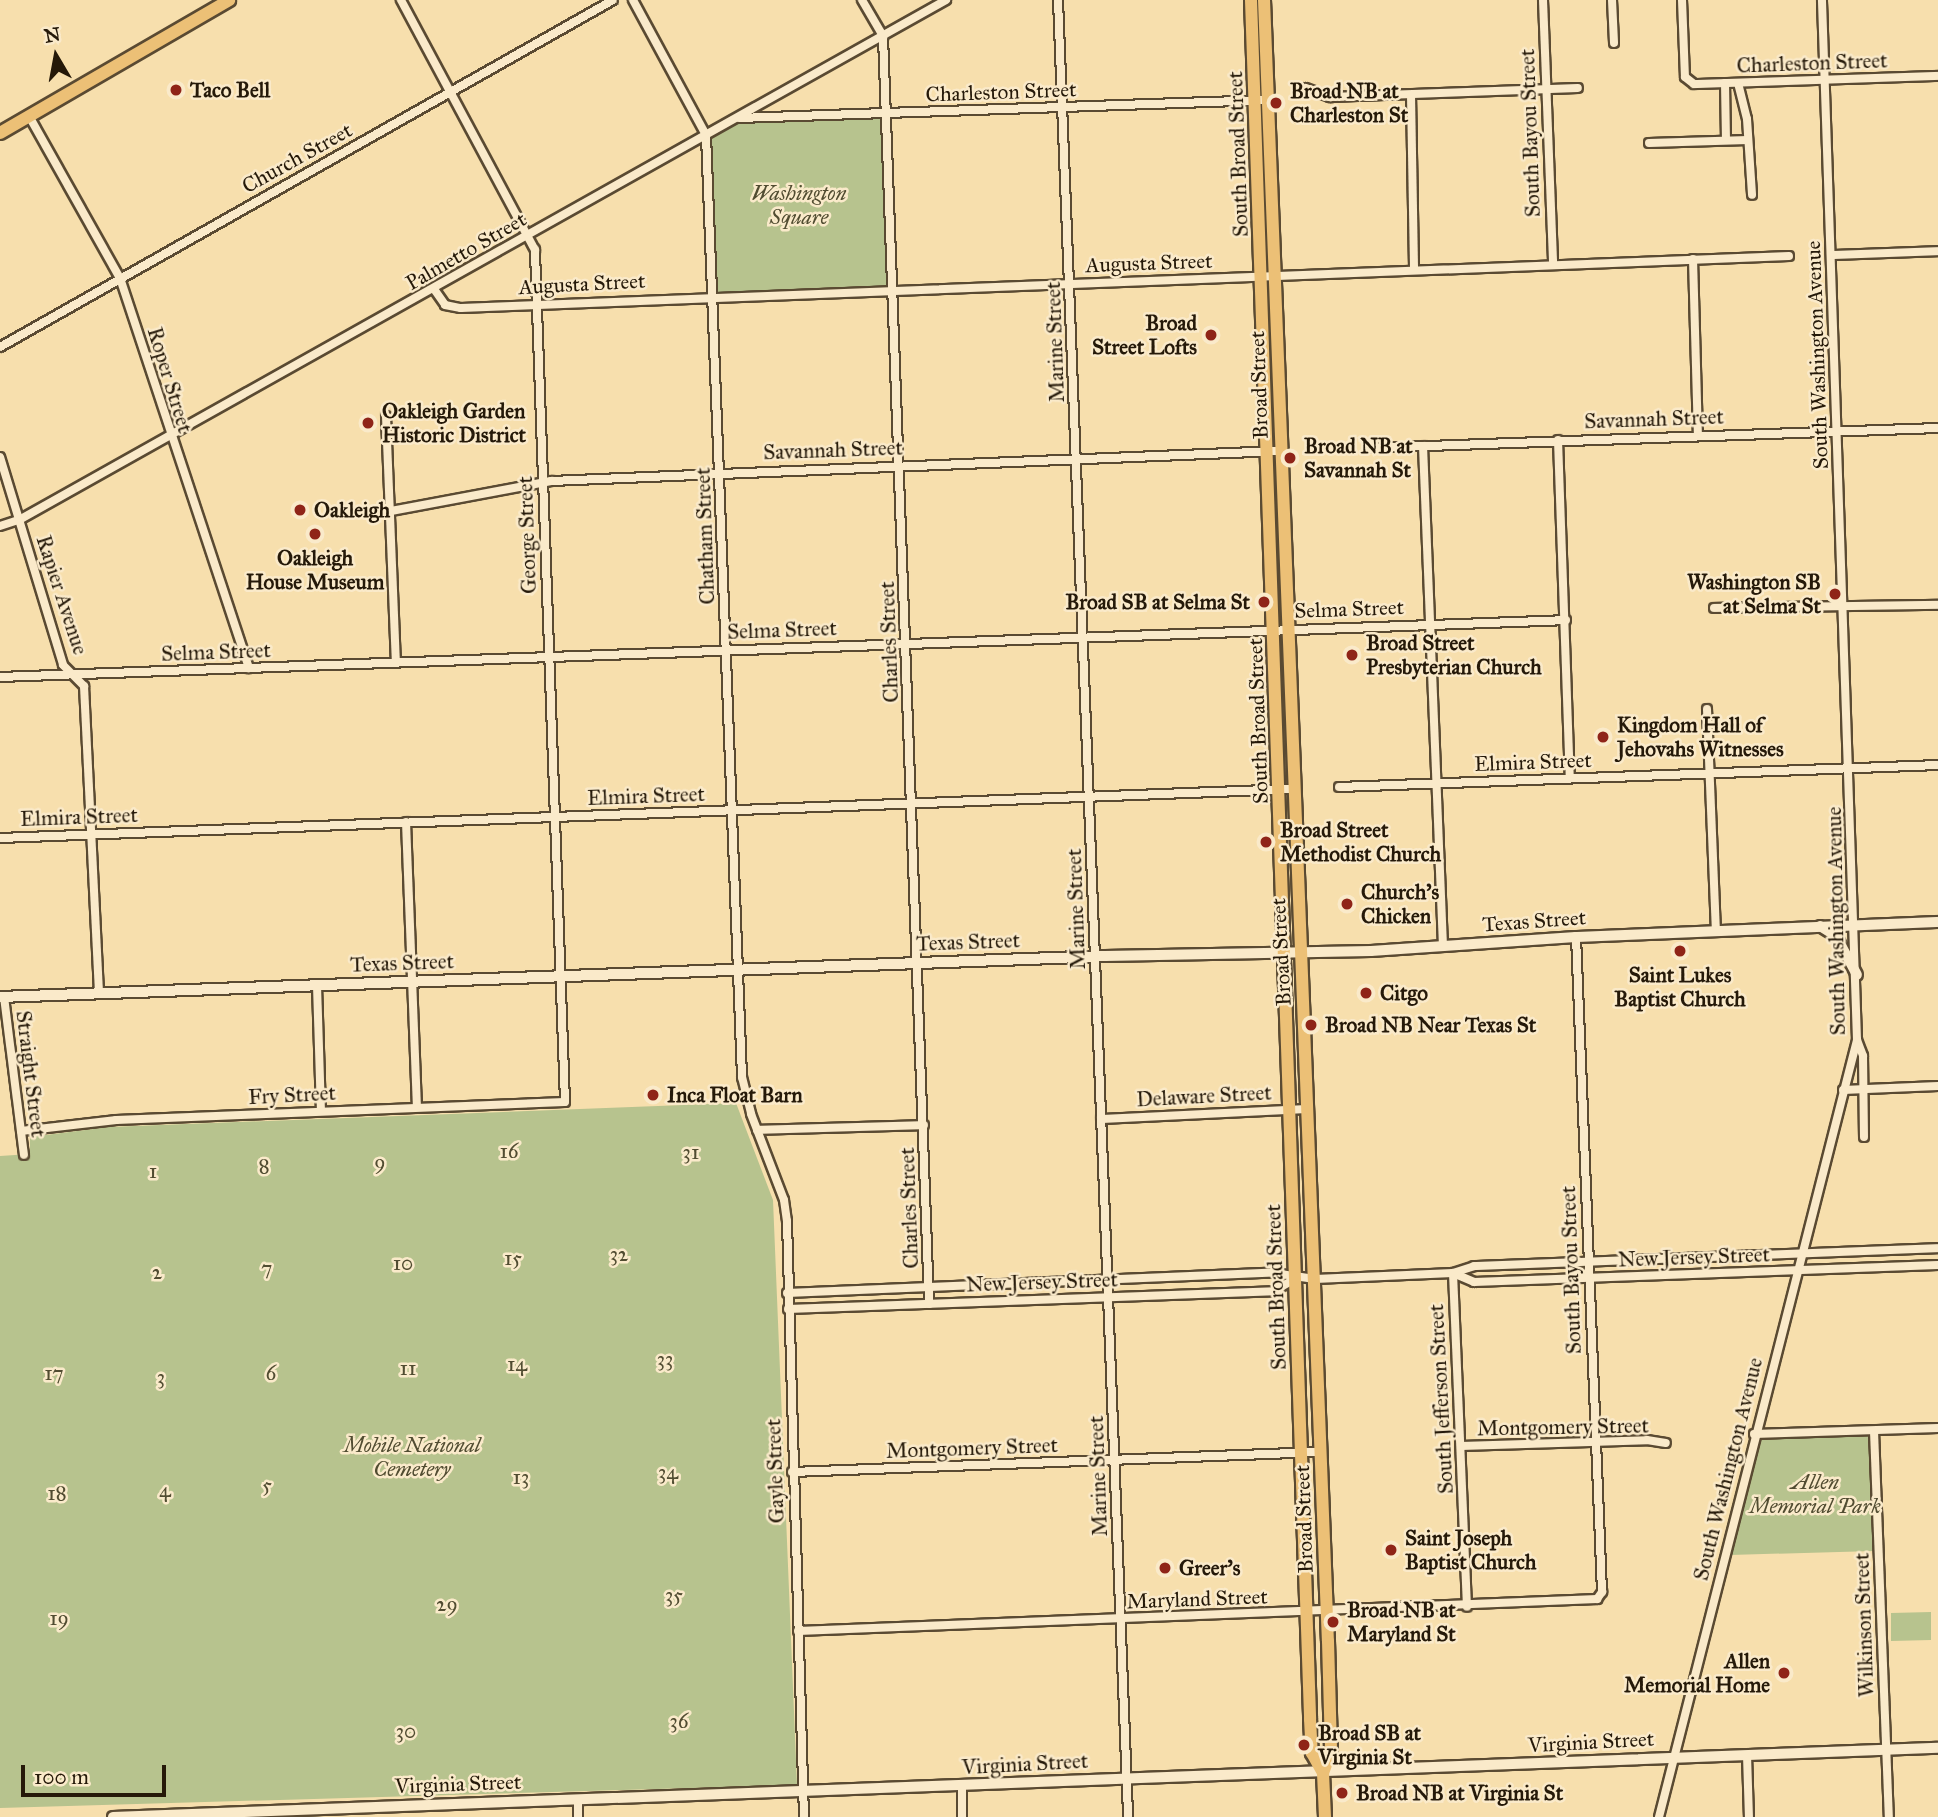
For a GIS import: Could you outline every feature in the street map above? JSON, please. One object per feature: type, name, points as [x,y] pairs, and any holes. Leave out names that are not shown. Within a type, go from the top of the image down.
[{"type":"main road","points":[[0,133],[229,0]]},
{"type":"main road","name":"South Broad Street","points":[[1251,0],[1261,100]]},
{"type":"main road","name":"Broad Street","points":[[1264,0],[1261,100],[1280,629],[1293,789],[1292,950],[1308,1109],[1332,1751],[1323,1773],[1325,1817]]},
{"type":"main road","name":"South Broad Street","points":[[1280,629],[1279,789],[1292,950],[1289,1110],[1312,1753],[1323,1773]]},
{"type":"street","name":"George Street","points":[[401,0],[530,235],[535,250],[565,1101]]},
{"type":"street","name":"Church Street","points":[[0,347],[613,0]]},
{"type":"street","name":"Chatham Street","points":[[633,0],[706,135],[742,1077],[757,1130]]},
{"type":"street","name":"Charles Street","points":[[862,0],[883,36],[919,964],[929,1304]]},
{"type":"street","name":"Palmetto Street","points":[[0,526],[19,520],[169,437],[947,0]]},
{"type":"street","name":"Marine Street","points":[[1058,0],[1128,1817]]},
{"type":"street","name":"South Bayou Street","points":[[1543,0],[1553,264]]},
{"type":"street","points":[[1612,0],[1614,43]]},
{"type":"street","name":"Charleston Street","points":[[1682,0],[1687,82],[1738,83],[1938,76]]},
{"type":"street","name":"South Washington Avenue","points":[[1659,1817],[1799,1253],[1857,1040],[1851,768],[1822,0]]},
{"type":"street","points":[[1725,83],[1727,140]]},
{"type":"street","points":[[1738,83],[1748,140],[1752,195]]},
{"type":"street","points":[[1306,88],[1329,97],[1578,88]]},
{"type":"street","points":[[1411,95],[1414,270]]},
{"type":"street","name":"Charleston Street","points":[[736,118],[1261,100]]},
{"type":"street","name":"Roper Street","points":[[29,116],[120,278],[169,437],[249,668]]},
{"type":"street","points":[[1649,143],[1748,140]]},
{"type":"street","points":[[1831,255],[1938,251]]},
{"type":"street","name":"Augusta Street","points":[[434,289],[445,305],[461,308],[891,289],[1789,256]]},
{"type":"street","points":[[1693,259],[1698,435]]},
{"type":"street","points":[[386,416],[396,663]]},
{"type":"street","name":"Savannah Street","points":[[1371,448],[1938,428]]},
{"type":"street","points":[[1558,440],[1570,778]]},
{"type":"street","points":[[1423,446],[1443,947]]},
{"type":"street","name":"Savannah Street","points":[[391,511],[542,482],[899,464],[1274,451]]},
{"type":"street","name":"Rapier Avenue","points":[[0,457],[64,664],[84,687],[89,834],[99,993]]},
{"type":"street","points":[[1714,608],[1844,609],[1938,605]]},
{"type":"street","name":"Selma Street","points":[[0,677],[1566,620]]},
{"type":"street","points":[[1707,709],[1716,930]]},
{"type":"street","name":"Elmira Street","points":[[1339,787],[1938,765]]},
{"type":"street","name":"Elmira Street","points":[[0,838],[1293,789]]},
{"type":"street","points":[[406,821],[417,1107]]},
{"type":"street","name":"Texas Street","points":[[2,997],[1095,956],[1443,947],[1576,937],[1938,922]]},
{"type":"street","points":[[1819,926],[1836,936],[1857,975]]},
{"type":"street","name":"South Bayou Street","points":[[1576,937],[1602,1592],[1597,1600]]},
{"type":"street","points":[[317,985],[321,1111]]},
{"type":"street","name":"Straight Street","points":[[2,997],[24,1155]]},
{"type":"street","points":[[1857,1040],[1863,1056],[1864,1138]]},
{"type":"street","points":[[1843,1090],[1938,1086]]},
{"type":"street","name":"Fry Street","points":[[21,1131],[116,1120],[565,1101]]},
{"type":"street","name":"Delaware Street","points":[[1101,1119],[1308,1109]]},
{"type":"street","points":[[757,1130],[924,1125]]},
{"type":"street","name":"Gayle Street","points":[[757,1130],[785,1200],[804,1817]]},
{"type":"street","points":[[1291,1180],[1310,1179]]},
{"type":"street","name":"New Jersey Street","points":[[788,1293],[1274,1273],[1295,1279],[1315,1279],[1453,1273],[1474,1266],[1938,1248]]},
{"type":"street","points":[[1874,1251],[1874,1268]]},
{"type":"street","points":[[1734,1256],[1735,1272]]},
{"type":"street","name":"New Jersey Street","points":[[1453,1273],[1474,1282],[1938,1265]]},
{"type":"street","name":"South Jefferson Street","points":[[1453,1273],[1467,1607]]},
{"type":"street","name":"New Jersey Street","points":[[788,1309],[1274,1291],[1295,1279]]},
{"type":"street","points":[[1754,1434],[1938,1429]]},
{"type":"street","name":"Wilkinson Street","points":[[1874,1431],[1889,1817]]},
{"type":"street","name":"Montgomery Street","points":[[1461,1446],[1665,1443]]},
{"type":"street","name":"Montgomery Street","points":[[792,1472],[1321,1452]]},
{"type":"street","name":"Maryland Street","points":[[798,1631],[1597,1600]]},
{"type":"street","name":"Virginia Street","points":[[113,1817],[360,1812],[578,1799],[1938,1748]]},
{"type":"street","points":[[1747,1755],[1749,1817]]},
{"type":"street","points":[[962,1786],[962,1817]]},
{"type":"street","points":[[578,1799],[578,1817]]},
{"type":"green space","name":"Washington Square","points":[[885,114],[891,289],[714,296],[706,135],[736,118]]},
{"type":"green space","name":"Mobile National Cemetery","points":[[736,1103],[773,1200],[797,1785],[0,1808],[0,1156],[30,1154],[30,1137],[109,1127]]},
{"type":"green space","name":"Allen Memorial Park","points":[[1869,1435],[1874,1551],[1730,1555],[1758,1439]]},
{"type":"green space","points":[[1931,1612],[1931,1640],[1891,1641],[1891,1613]]},
{"type":"place","name":"Taco Bell","points":[[176,90]]},
{"type":"place","name":"Broad NB at Charleston St","points":[[1276,103]]},
{"type":"place","name":"Broad Street Lofts","points":[[1211,335]]},
{"type":"place","name":"Oakleigh Garden Historic District","points":[[368,423]]},
{"type":"place","name":"Broad NB at Savannah St","points":[[1290,458]]},
{"type":"place","name":"Oakleigh","points":[[300,510]]},
{"type":"place","name":"Oakleigh House Museum","points":[[315,534]]},
{"type":"place","name":"Washington SB at Selma St","points":[[1835,594]]},
{"type":"place","name":"Broad SB at Selma St","points":[[1264,602]]},
{"type":"place","name":"Broad Street Presbyterian Church","points":[[1352,655]]},
{"type":"place","name":"Kingdom Hall of Jehovahs Witnesses","points":[[1603,737]]},
{"type":"place","name":"Broad Street Methodist Church","points":[[1266,842]]},
{"type":"place","name":"Church's Chicken","points":[[1347,904]]},
{"type":"place","name":"Saint Lukes Baptist Church","points":[[1680,951]]},
{"type":"place","name":"Citgo","points":[[1366,993]]},
{"type":"place","name":"Broad NB Near Texas St","points":[[1311,1025]]},
{"type":"place","name":"Inca Float Barn","points":[[653,1095]]},
{"type":"place","name":"Saint Joseph Baptist Church","points":[[1391,1550]]},
{"type":"place","name":"Greer's","points":[[1165,1568]]},
{"type":"place","name":"Broad NB at Maryland St","points":[[1333,1622]]},
{"type":"place","name":"Allen Memorial Home","points":[[1784,1673]]},
{"type":"place","name":"Broad SB at Virginia St","points":[[1304,1745]]},
{"type":"place","name":"Broad NB at Virginia St","points":[[1342,1793]]},
{"type":"park label","name":"16","points":[[509,1151]]},
{"type":"park label","name":"31","points":[[691,1152]]},
{"type":"park label","name":"9","points":[[380,1162]]},
{"type":"park label","name":"8","points":[[264,1166]]},
{"type":"park label","name":"1","points":[[153,1171]]},
{"type":"park label","name":"32","points":[[619,1254]]},
{"type":"park label","name":"15","points":[[513,1258]]},
{"type":"park label","name":"10","points":[[403,1263]]},
{"type":"park label","name":"7","points":[[267,1268]]},
{"type":"park label","name":"2","points":[[157,1272]]},
{"type":"park label","name":"33","points":[[665,1359]]},
{"type":"park label","name":"14","points":[[517,1364]]},
{"type":"park label","name":"11","points":[[408,1368]]},
{"type":"park label","name":"17","points":[[54,1373]]},
{"type":"park label","name":"6","points":[[271,1373]]},
{"type":"park label","name":"3","points":[[161,1377]]},
{"type":"park label","name":"34","points":[[668,1472]]},
{"type":"park label","name":"13","points":[[521,1477]]},
{"type":"park label","name":"5","points":[[267,1485]]},
{"type":"park label","name":"4","points":[[165,1490]]},
{"type":"park label","name":"18","points":[[57,1493]]},
{"type":"park label","name":"35","points":[[674,1595]]},
{"type":"park label","name":"29","points":[[447,1604]]},
{"type":"park label","name":"19","points":[[59,1618]]},
{"type":"park label","name":"36","points":[[679,1721]]},
{"type":"park label","name":"30","points":[[406,1731]]}]
